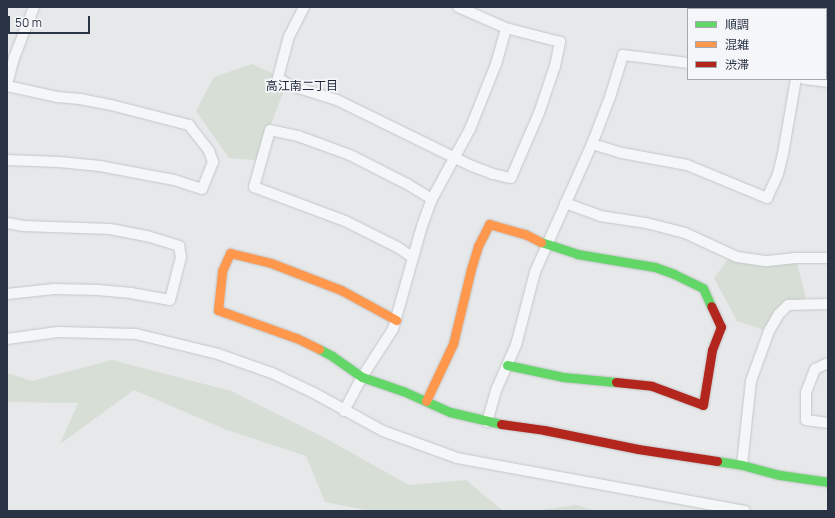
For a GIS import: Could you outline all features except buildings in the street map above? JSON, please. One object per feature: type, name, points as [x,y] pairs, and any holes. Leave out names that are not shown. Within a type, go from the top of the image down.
[{"type":"street","points":[[7,160],[59,162],[100,166],[174,180],[202,189],[214,162],[209,151],[189,125],[111,105],[80,99],[57,97],[7,85],[14,58],[34,7]]},
{"type":"street","points":[[304,7],[289,36],[278,78],[289,85],[337,100],[387,126],[455,158],[493,174],[511,178],[539,114],[555,66],[560,42],[506,28],[458,7]]},
{"type":"street","points":[[344,411],[362,377],[393,329],[412,257],[432,200],[470,129],[496,64],[506,28]]},
{"type":"street","points":[[487,422],[497,388],[508,365],[522,327],[534,272],[592,144],[610,97],[623,55],[687,63]]},
{"type":"street","points":[[592,144],[622,153],[686,165],[767,198],[778,174],[783,154],[796,80]]},
{"type":"street","points":[[812,80],[828,82]]},
{"type":"street","points":[[412,257],[397,247],[345,221],[254,187],[270,130],[298,136],[350,155],[408,184],[432,200]]},
{"type":"street","points":[[565,204],[600,216],[646,223],[685,233],[738,257],[767,261],[828,258]]},
{"type":"street","points":[[7,223],[24,226],[110,230],[147,236],[179,246],[181,256],[170,300],[132,293],[100,290],[54,289],[7,294]]},
{"type":"street","points":[[426,401],[453,344],[471,269],[478,246],[489,224],[525,234],[546,245],[602,260],[655,268],[674,274],[703,288],[721,327],[712,350],[703,405],[652,386],[563,377],[508,365]]},
{"type":"street","points":[[396,320],[340,290],[271,263],[230,253],[222,271],[218,310],[296,338],[332,356],[362,377],[426,401],[450,412],[487,422],[544,430],[638,449],[742,465],[780,474],[828,482]]},
{"type":"street","points":[[742,465],[751,381],[769,331],[779,314],[788,305],[828,304]]},
{"type":"street","points":[[7,339],[58,332],[136,334],[218,354],[272,373],[314,393],[344,411],[383,431],[457,458],[745,511]]},
{"type":"street","points":[[828,364],[815,370],[806,393],[806,420],[828,424]]},
{"type":"shaded area","points":[[252,64],[272,73],[283,93],[257,160],[229,158],[196,111],[214,77]]},
{"type":"shaded area","points":[[728,259],[761,265],[797,263],[806,298],[782,304],[764,330],[737,321],[714,278]]},
{"type":"shaded area","points":[[112,360],[231,391],[325,438],[409,485],[466,480],[503,511],[370,511],[325,502],[306,456],[227,430],[134,390],[60,444],[78,403],[7,402],[7,373],[32,381]]},
{"type":"shaded area","points":[[576,505],[597,511],[533,511]]},
{"type":"traffic: fast","points":[[541,242],[577,254],[655,267],[674,274],[703,288],[711,306]]},
{"type":"traffic: fast","points":[[319,349],[332,356],[362,377],[403,391],[450,412],[501,424]]},
{"type":"traffic: fast","points":[[507,365],[563,377],[616,382]]},
{"type":"traffic: fast","points":[[717,461],[742,465],[780,475],[828,482]]},
{"type":"traffic: slow","points":[[426,401],[453,344],[471,269],[478,246],[489,224],[525,234],[541,242]]},
{"type":"traffic: slow","points":[[319,349],[296,338],[218,310],[222,271],[230,253],[271,263],[341,290],[396,320]]},
{"type":"traffic: jam","points":[[616,382],[652,386],[703,405],[712,350],[721,327],[711,306]]},
{"type":"traffic: jam","points":[[501,424],[544,430],[638,449],[717,461]]},
{"type":"district","name":"高江南二丁目","points":[[302,86]]}]
